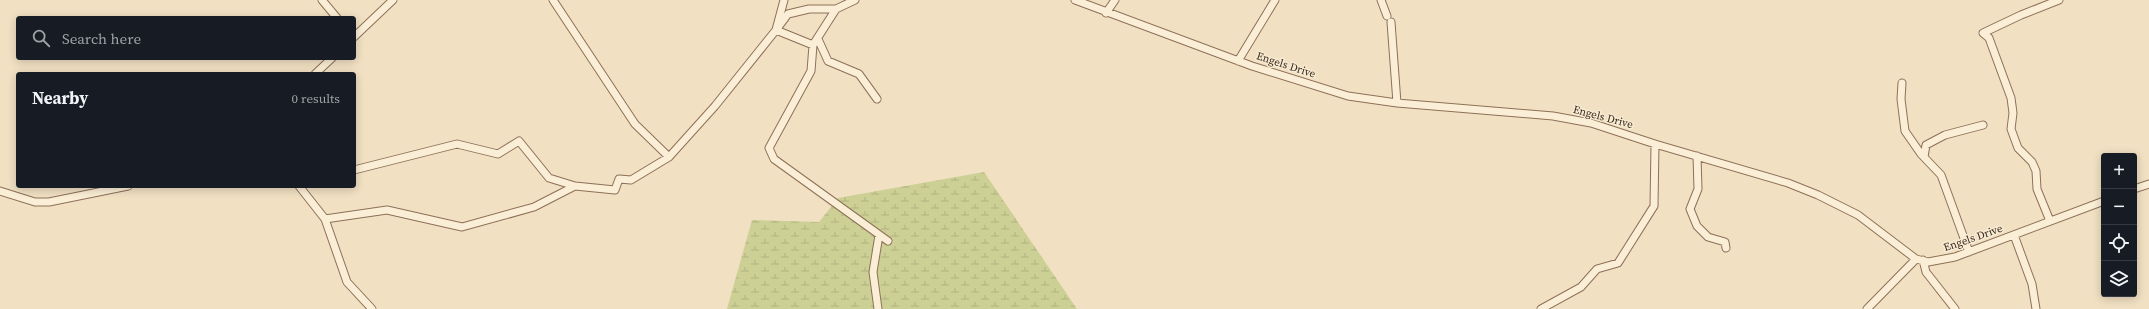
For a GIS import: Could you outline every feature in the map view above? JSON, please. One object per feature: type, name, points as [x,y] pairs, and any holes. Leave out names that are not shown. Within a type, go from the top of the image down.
[{"type":"street","points":[[322,0],[335,16]]},
{"type":"street","points":[[356,35],[393,0]]},
{"type":"street","points":[[553,0],[636,124],[669,157]]},
{"type":"street","points":[[776,30],[784,0]]},
{"type":"street","points":[[356,170],[458,144],[498,154],[519,141],[549,178],[575,186],[615,190],[619,179],[631,180],[669,157],[715,106],[788,14],[810,9],[836,9],[855,0]]},
{"type":"street","name":"Engels Drive","points":[[1075,0],[1106,13],[1238,61],[1310,86],[1348,96],[1397,103],[1553,116],[1591,123],[1655,144],[1788,183],[1818,195],[1858,215],[1919,260],[1938,261],[1969,252],[2101,202]]},
{"type":"street","points":[[1106,13],[1115,0]]},
{"type":"street","points":[[1238,61],[1274,0]]},
{"type":"street","points":[[1381,0],[1389,19],[1397,103]]},
{"type":"street","points":[[2050,221],[2037,190],[2036,171],[2032,162],[2018,148],[2011,129],[2013,113],[2011,98],[1989,38],[1983,33],[2021,15],[2059,0]]},
{"type":"street","points":[[836,9],[816,42],[811,71],[769,148],[774,159],[888,241]]},
{"type":"street","points":[[776,30],[816,42],[828,61],[859,74],[876,99]]},
{"type":"street","points":[[317,72],[330,60]]},
{"type":"street","points":[[1902,83],[1901,99],[1906,131],[1924,157],[1941,175],[1969,252]]},
{"type":"street","points":[[1924,157],[1926,145],[1945,135],[1983,125]]},
{"type":"street","points":[[1541,309],[1581,286],[1597,269],[1618,263],[1654,206],[1655,144]]},
{"type":"street","points":[[1697,156],[1698,189],[1690,208],[1696,226],[1708,237],[1726,242],[1726,248]]},
{"type":"street","points":[[2137,188],[2149,184]]},
{"type":"street","points":[[325,219],[387,210],[462,227],[534,207],[575,186]]},
{"type":"street","points":[[0,192],[35,202],[50,202],[118,188]]},
{"type":"street","points":[[301,188],[325,219],[347,282],[372,309]]},
{"type":"street","points":[[878,309],[873,272],[879,235]]},
{"type":"street","points":[[2014,235],[2032,284],[2036,309]]},
{"type":"street","points":[[1867,309],[1919,260],[1926,272],[1954,309]]},
{"type":"green space","points":[[984,172],[1077,309],[727,309],[752,220],[819,222],[838,198]]}]
